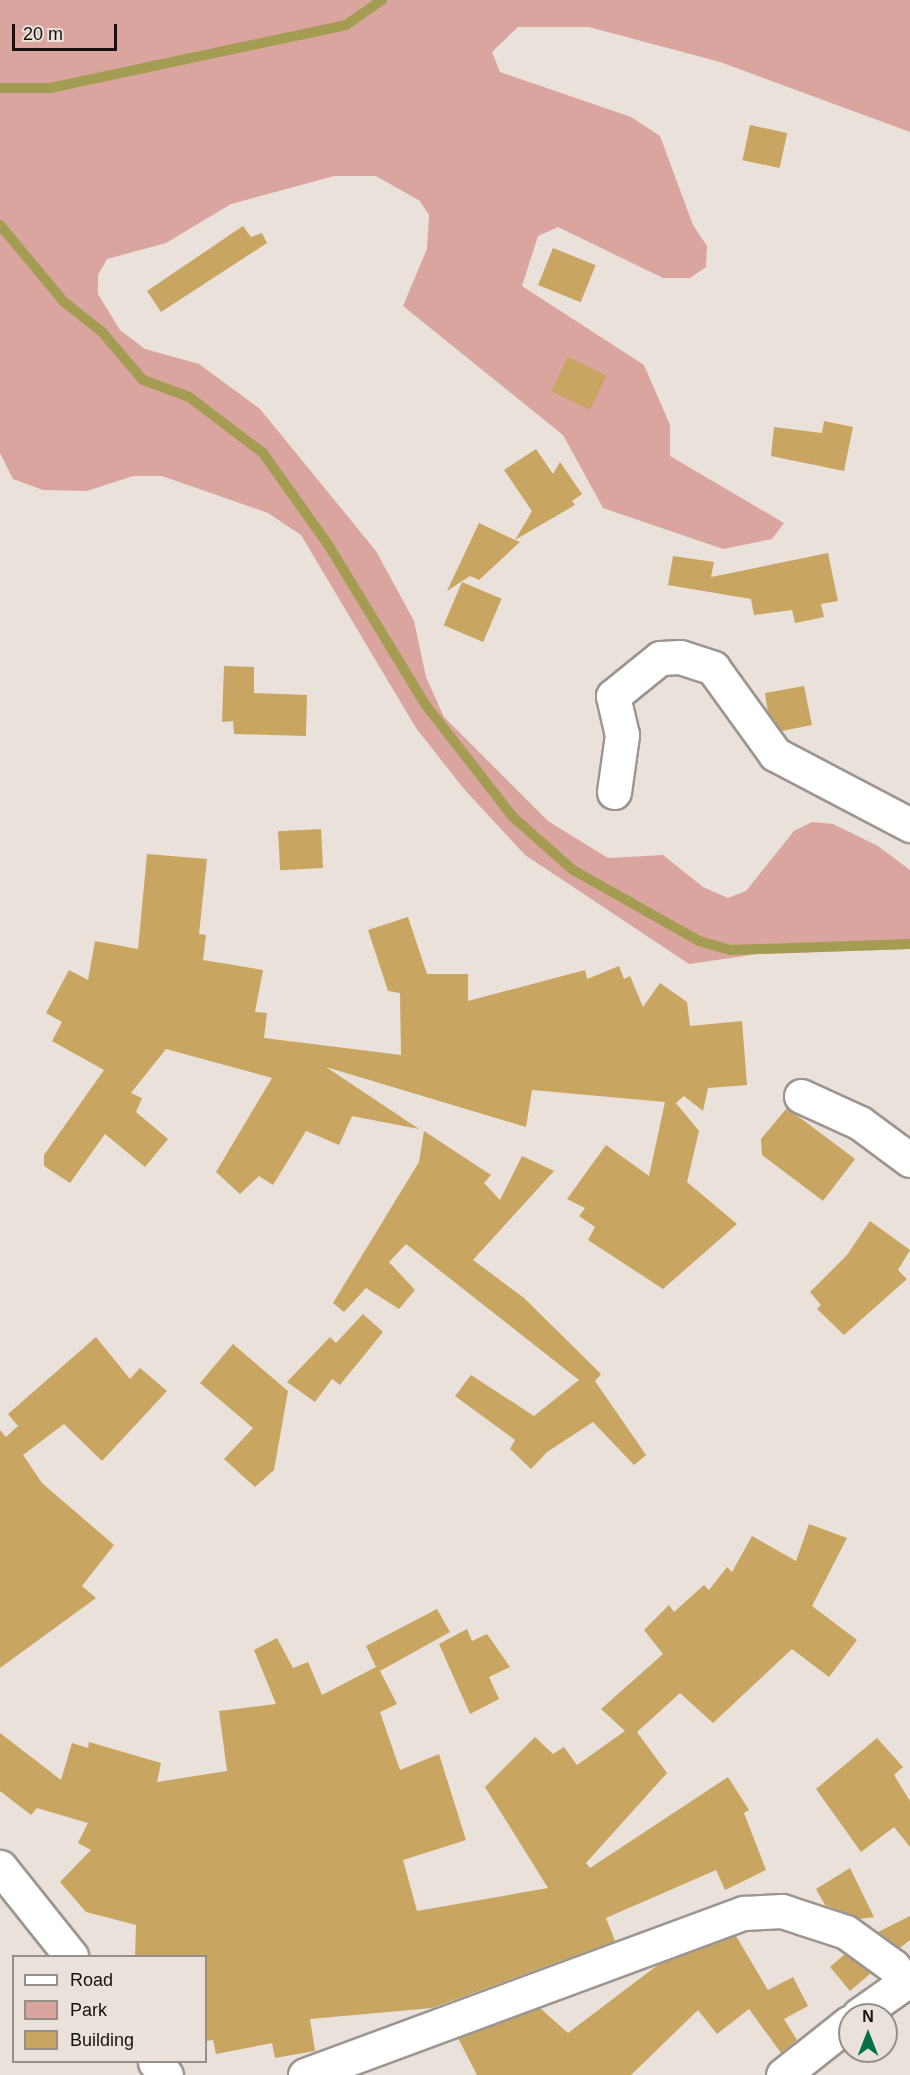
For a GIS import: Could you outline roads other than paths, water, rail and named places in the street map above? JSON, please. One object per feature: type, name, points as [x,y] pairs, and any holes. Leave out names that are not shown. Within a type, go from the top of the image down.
[{"type":"street","points":[[614,792],[622,735],[613,696],[660,658],[680,657],[713,668],[775,754],[910,825]]},
{"type":"street","points":[[801,1096],[861,1123],[910,1160]]},
{"type":"street","points":[[0,1867],[70,1955]]},
{"type":"street","points":[[304,2075],[744,1912],[782,1911],[846,1932],[893,1966],[908,1980],[876,2003]]},
{"type":"street","points":[[783,2075],[838,2031]]},
{"type":"street","points":[[157,2063],[166,2075]]},
{"type":"waterway","points":[[0,88],[50,88],[346,25],[382,0]]},
{"type":"waterway","points":[[0,225],[63,301],[102,332],[143,380],[189,397],[263,453],[329,546],[425,704],[513,817],[573,870],[699,941],[730,950],[910,944]]}]
